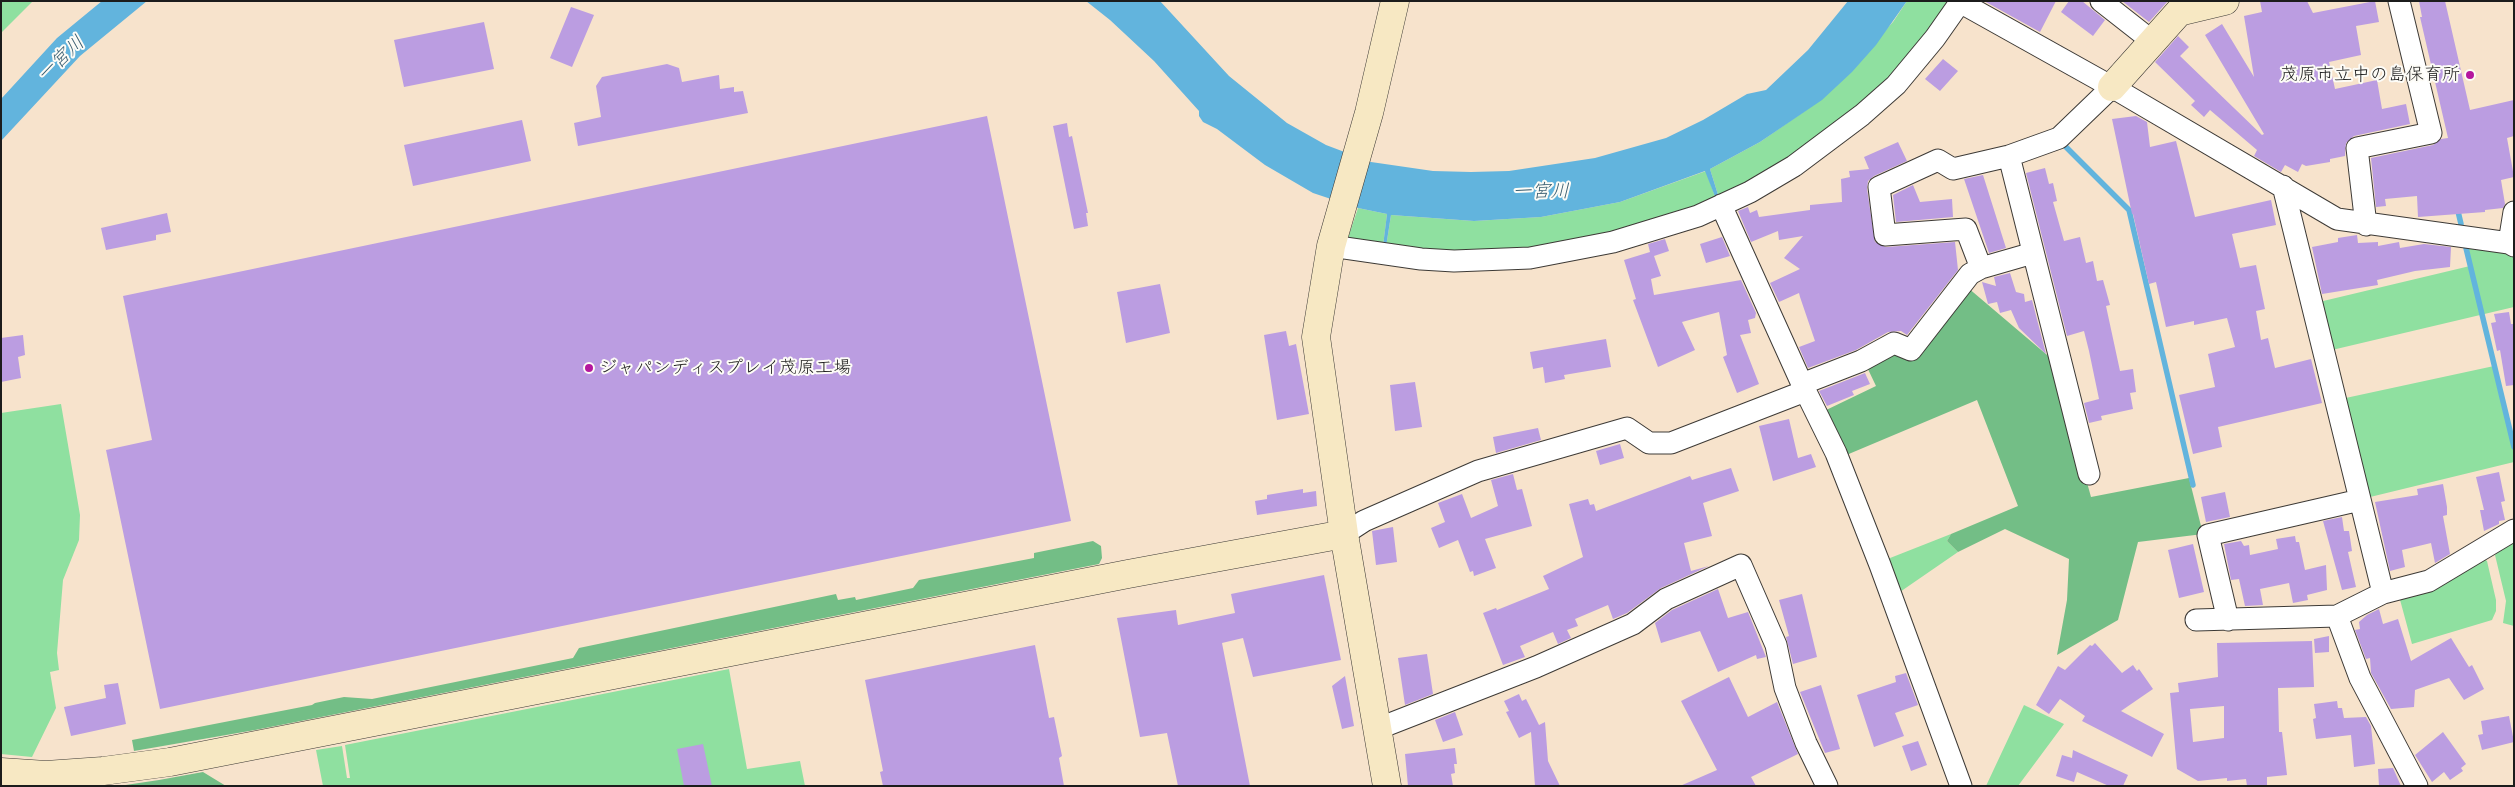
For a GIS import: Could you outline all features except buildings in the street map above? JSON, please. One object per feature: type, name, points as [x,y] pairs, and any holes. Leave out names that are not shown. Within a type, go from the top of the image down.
[{"type":"street","points":[[1387,786],[1344,534],[1316,337],[1332,243],[1370,113],[1394,1]]},
{"type":"street","points":[[2101,1],[2152,41]]},
{"type":"street","points":[[1981,268],[1966,229],[1885,235],[1879,187],[1938,160],[1953,169],[2009,156],[2059,138],[2112,86],[2183,6],[2225,1]]},
{"type":"street","points":[[2366,225],[2357,148],[2431,133],[2399,1]]},
{"type":"street","points":[[1332,243],[1430,259],[1530,258],[1628,237],[1698,216],[1750,192],[1794,166],[1862,115],[1896,85],[1935,38],[1959,2],[2112,86],[2337,219],[2366,225],[2512,244],[2514,212]]},
{"type":"street","points":[[2009,156],[2089,474]]},
{"type":"street","points":[[2283,186],[2383,593]]},
{"type":"street","points":[[1721,205],[1802,384],[1836,452],[1880,565],[1961,786]]},
{"type":"street","points":[[1802,384],[1862,361],[1894,343],[1911,350],[1970,274],[1981,268],[2033,254]]},
{"type":"street","points":[[1,772],[46,775],[103,771],[170,762],[1128,574],[1344,534],[1364,521],[1478,471],[1627,428],[1649,443],[1671,443],[1800,393],[1802,384]]},
{"type":"street","points":[[2228,620],[2208,535],[2360,500]]},
{"type":"street","points":[[2196,620],[2337,616],[2383,593],[2430,580],[2514,530]]},
{"type":"street","points":[[1378,729],[1536,666],[1633,624],[1666,599],[1741,565],[1776,644],[1785,688],[1806,743],[1827,786]]},
{"type":"street","points":[[2337,616],[2360,678],[2417,786]]},
{"type":"green space","points":[[1,1],[33,1],[1,33]]},
{"type":"green space","points":[[1907,1],[1945,1],[1949,4],[1892,81],[1765,176],[1719,198],[1710,169],[1760,142],[1822,99],[1893,22]]},
{"type":"green space","points":[[1706,171],[1716,199],[1675,218],[1504,254],[1386,247],[1391,215],[1474,221],[1541,217],[1620,202]]},
{"type":"green space","points":[[1358,208],[1387,214],[1383,246],[1346,244]]},
{"type":"green space","points":[[2466,248],[2514,253],[2514,307],[2332,350],[2319,302],[2470,266]]},
{"type":"green space","points":[[1967,287],[2053,360],[2091,497],[2189,478],[2203,534],[2138,542],[2118,620],[2057,655],[2067,600],[2069,559],[2005,529],[1958,552],[1947,541],[1951,534],[2018,506],[1977,400],[1844,456],[1822,412],[1876,386],[1866,365],[1895,348]]},
{"type":"green space","points":[[2494,366],[2514,447],[2514,462],[2366,498],[2341,399]]},
{"type":"green space","points":[[61,404],[80,515],[79,540],[63,580],[57,653],[59,670],[50,672],[56,708],[32,757],[1,754],[1,413]]},
{"type":"green space","points":[[1951,534],[1947,541],[1958,552],[1897,594],[1885,560]]},
{"type":"green space","points":[[2514,539],[2514,626],[2503,623],[2506,601],[2495,555],[2499,549]]},
{"type":"green space","points":[[1093,541],[1101,546],[1102,558],[1099,564],[255,730],[134,751],[132,740],[344,697],[372,699],[573,658],[579,648],[836,594],[838,600],[855,597],[856,600],[913,588],[919,580],[1034,558],[1034,553]]},
{"type":"green space","points":[[2482,557],[2487,561],[2496,600],[2496,611],[2492,620],[2412,644],[2399,596]]},
{"type":"green space","points":[[729,669],[747,769],[800,761],[805,786],[323,786],[316,750],[342,746],[347,778],[350,778],[345,745]]},
{"type":"green space","points":[[2024,705],[2064,724],[2018,786],[1986,786]]},
{"type":"green space","points":[[203,772],[226,786],[119,786],[159,780]]},
{"type":"water","name":"一宮川","points":[[102,1],[147,1],[80,56],[1,141],[1,99],[57,38]]},
{"type":"water","name":"一宮川","points":[[1086,1],[1160,1],[1229,76],[1287,123],[1326,145],[1371,162],[1433,171],[1471,172],[1509,171],[1595,158],[1666,138],[1703,120],[1747,94],[1766,90],[1808,50],[1848,1],[1907,1],[1876,45],[1852,72],[1822,100],[1760,142],[1710,169],[1719,198],[1716,199],[1705,171],[1620,202],[1541,217],[1474,221],[1391,215],[1386,247],[1383,246],[1387,214],[1358,208],[1313,193],[1265,165],[1217,129],[1203,122],[1199,116],[1199,111],[1154,61],[1110,20]]},
{"type":"waterway","points":[[2064,145],[2129,210],[2193,485]]},
{"type":"waterway","points":[[2457,207],[2461,224]]},
{"type":"waterway","points":[[2466,248],[2514,447]]},
{"type":"place","name":"茂原市立中の島保育所","points":[[2470,75]]},
{"type":"place","name":"ジャパンディスプレイ茂原工場","points":[[589,368]]}]
